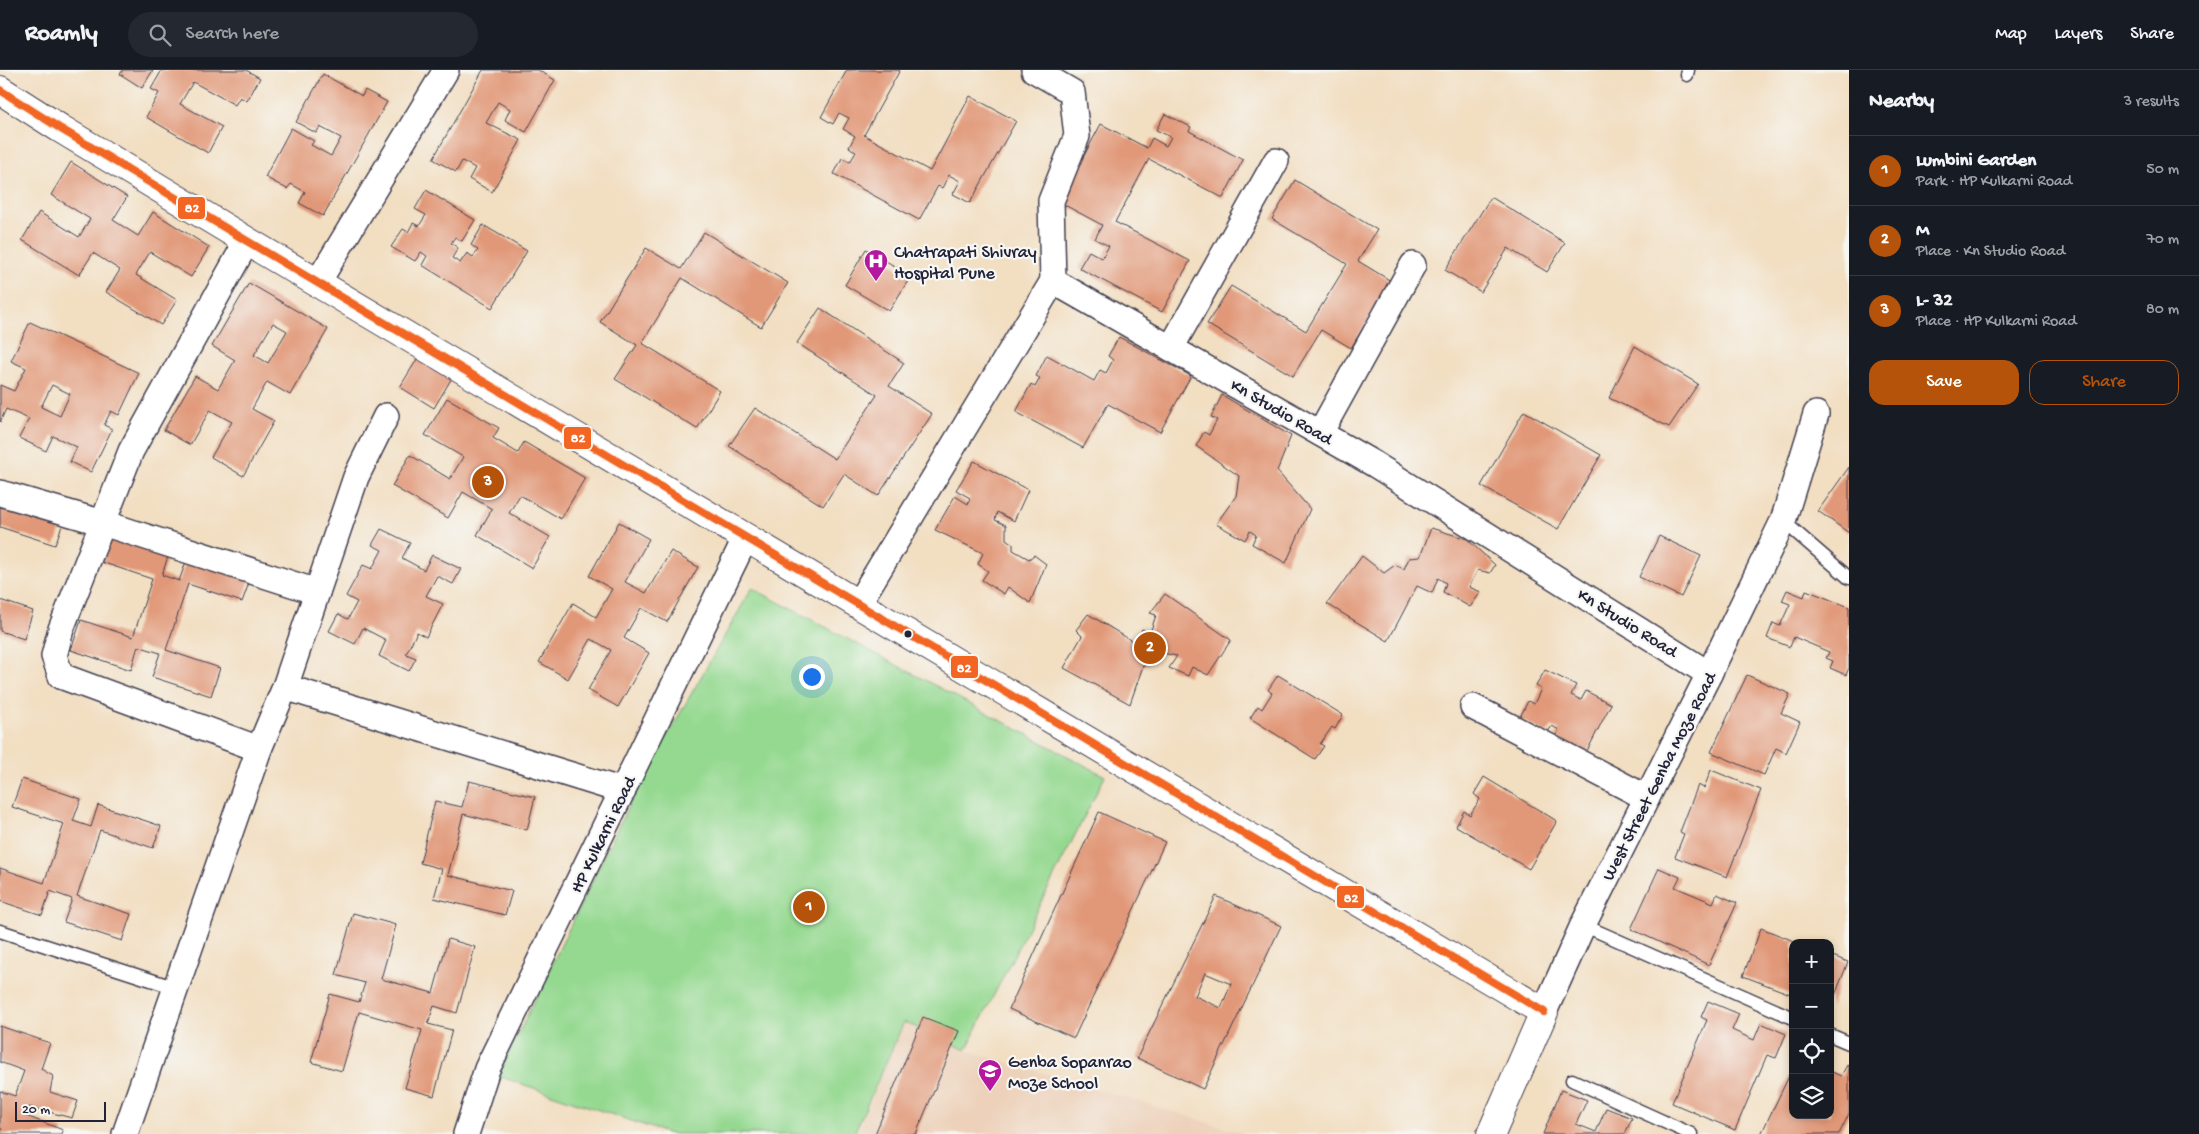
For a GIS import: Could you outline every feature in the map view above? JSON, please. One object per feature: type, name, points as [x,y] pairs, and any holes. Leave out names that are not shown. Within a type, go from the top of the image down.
[{"type":"street","points":[[318,282],[446,70]]},
{"type":"street","points":[[858,604],[1053,281],[1051,201],[1077,136],[1072,92],[1034,70]]},
{"type":"street","points":[[0,90],[61,129],[1544,1012]]},
{"type":"street","points":[[1170,348],[1276,161]]},
{"type":"street","points":[[247,240],[131,451],[61,630],[54,656],[61,676],[259,749]]},
{"type":"street","points":[[1320,433],[1413,265]]},
{"type":"street","name":"Kn Studio Road","points":[[1053,281],[1383,469],[1709,674]]},
{"type":"street","name":"West Street Genba Moze Road","points":[[1491,1134],[1583,925],[1709,674],[1783,521],[1816,414]]},
{"type":"street","points":[[125,1134],[259,749],[285,687],[356,477],[386,416]]},
{"type":"street","points":[[0,493],[103,523],[317,592]]},
{"type":"street","name":"HP Kulkarni Road","points":[[466,1134],[487,1069],[746,537]]},
{"type":"street","points":[[285,687],[623,791]]},
{"type":"street","points":[[1473,707],[1647,798]]},
{"type":"lane","points":[[1783,521],[1849,578]]},
{"type":"lane","points":[[1583,925],[1789,1016]]},
{"type":"lane","points":[[0,931],[176,988]]},
{"type":"lane","points":[[1834,1037],[1849,1043]]},
{"type":"lane","points":[[1572,1080],[1691,1134]]},
{"type":"shaded area","name":"Genba Sopanrao Moze School","points":[[904,1022],[966,1050],[1247,1134],[857,1134]]},
{"type":"green space","points":[[752,588],[1105,776],[966,1050],[904,1022],[854,1134],[670,1134],[498,1076],[635,792]]},
{"type":"building","points":[[123,70],[153,70],[142,88],[120,74]]},
{"type":"building","points":[[162,70],[246,70],[260,78],[247,101],[240,97],[235,105],[193,82],[180,104],[222,127],[208,153],[146,117],[159,93],[151,89]]},
{"type":"building","points":[[483,70],[538,70],[555,80],[526,132],[505,120],[510,109],[498,102],[486,123],[521,140],[492,192],[469,179],[475,168],[462,161],[456,172],[433,159]]},
{"type":"building","points":[[847,70],[900,70],[864,135],[930,171],[970,96],[1016,121],[970,203],[953,194],[960,181],[949,175],[942,188],[938,186],[919,220],[834,174],[842,158],[850,162],[856,152],[849,147],[855,136],[843,129],[849,118],[839,113],[833,124],[821,117]]},
{"type":"building","points":[[323,74],[362,96],[365,90],[387,102],[323,216],[299,203],[305,192],[291,184],[287,189],[265,177],[291,128],[314,141],[311,145],[331,156],[341,138],[320,127],[316,133],[296,122]]},
{"type":"building","points":[[1165,114],[1191,127],[1189,131],[1243,160],[1223,198],[1149,159],[1115,222],[1190,261],[1162,312],[1079,268],[1089,251],[1102,258],[1109,246],[1095,239],[1102,225],[1059,202],[1101,124],[1147,148],[1152,138],[1166,146],[1171,137],[1156,130]]},
{"type":"building","points":[[71,162],[127,197],[113,220],[138,236],[153,212],[209,247],[191,277],[150,252],[136,275],[177,300],[161,325],[106,292],[120,270],[93,253],[79,275],[22,240],[39,212],[79,237],[90,219],[51,195]]},
{"type":"building","points":[[1295,180],[1377,230],[1358,261],[1391,281],[1351,348],[1321,330],[1293,376],[1207,324],[1231,286],[1306,331],[1347,264],[1272,219]]},
{"type":"building","points":[[426,190],[475,220],[462,241],[455,237],[451,243],[458,248],[452,258],[460,263],[467,253],[473,257],[478,250],[471,245],[483,225],[527,251],[492,308],[422,265],[427,256],[421,252],[415,261],[391,247],[403,229],[408,232],[413,223],[419,226],[426,215],[415,209]]},
{"type":"building","points":[[1491,197],[1565,243],[1547,272],[1508,248],[1481,292],[1445,270]]},
{"type":"building","points":[[704,232],[788,283],[761,327],[682,278],[642,343],[720,391],[697,429],[615,379],[637,345],[600,322],[646,248],[681,269]]},
{"type":"building","points":[[866,249],[911,276],[889,311],[845,285]]},
{"type":"building","points":[[249,283],[328,329],[290,395],[267,382],[252,409],[274,421],[243,476],[211,457],[232,422],[210,410],[190,445],[164,430],[195,376],[218,389],[235,360],[212,346]],"holes":[[[273,323],[287,331],[268,363],[254,355]]]},
{"type":"building","points":[[820,308],[904,363],[889,386],[932,414],[878,496],[844,474],[823,506],[729,446],[755,408],[835,459],[877,395],[797,343]]},
{"type":"building","points":[[30,322],[139,373],[119,415],[111,411],[104,425],[112,429],[91,472],[70,462],[77,447],[53,436],[46,451],[19,438],[29,419],[6,409],[0,422],[0,385],[14,391],[26,368],[11,361]],"holes":[[[52,385],[70,394],[60,416],[41,407]]]},
{"type":"building","points":[[1119,337],[1191,376],[1160,432],[1108,404],[1083,448],[1016,412],[1031,384],[1035,387],[1040,378],[1036,376],[1047,355],[1094,381],[1100,370],[1106,373],[1113,360],[1108,356]]},
{"type":"building","points":[[1635,346],[1698,384],[1669,427],[1609,398]]},
{"type":"building","points":[[419,356],[453,376],[434,408],[400,387]]},
{"type":"building","points":[[1222,395],[1291,436],[1277,471],[1310,509],[1286,563],[1252,544],[1256,535],[1250,531],[1245,540],[1216,524],[1236,496],[1239,476],[1196,446],[1204,432],[1209,435],[1217,420],[1211,417]]},
{"type":"building","points":[[447,398],[499,428],[493,438],[518,453],[524,442],[585,478],[561,519],[520,495],[509,513],[550,537],[532,568],[477,535],[492,509],[463,492],[448,518],[392,486],[410,455],[450,479],[463,457],[425,435]]},
{"type":"building","points":[[1524,411],[1601,455],[1558,529],[1481,486]]},
{"type":"building","points":[[974,461],[1028,490],[1014,521],[997,512],[995,520],[1006,525],[1006,539],[1013,544],[1013,550],[1029,559],[1034,555],[1046,564],[1030,603],[1008,587],[1004,594],[982,580],[988,571],[978,564],[983,553],[935,530],[955,496],[968,504],[970,498],[956,490]]},
{"type":"building","points":[[1849,467],[1849,533],[1818,511]]},
{"type":"building","points":[[0,502],[63,523],[55,545],[0,527]]},
{"type":"building","points":[[619,522],[649,539],[625,582],[646,593],[671,551],[698,567],[667,622],[641,608],[624,638],[649,653],[618,707],[588,690],[611,650],[591,639],[568,679],[539,662],[573,603],[596,617],[612,589],[589,576]]},
{"type":"building","points":[[1431,528],[1467,539],[1495,565],[1490,573],[1478,570],[1469,587],[1481,592],[1470,607],[1443,592],[1446,583],[1438,578],[1432,593],[1417,586],[1388,641],[1327,604],[1362,556],[1384,573],[1395,565],[1404,569],[1409,558],[1420,557]]},
{"type":"building","points":[[381,529],[410,543],[402,558],[424,570],[432,555],[461,569],[453,584],[437,576],[426,596],[443,604],[426,637],[417,632],[406,654],[416,658],[409,671],[379,656],[386,640],[363,628],[355,644],[329,631],[338,614],[348,619],[357,602],[346,596],[363,565],[372,569],[382,550],[372,545]]},
{"type":"building","points":[[110,534],[169,553],[162,575],[179,581],[187,559],[250,580],[242,602],[188,584],[166,650],[220,668],[211,696],[152,677],[160,653],[138,646],[131,670],[71,650],[81,620],[133,637],[152,579],[101,562]]},
{"type":"building","points":[[1659,536],[1701,556],[1681,597],[1639,577]]},
{"type":"building","points":[[1787,590],[1804,597],[1806,590],[1849,607],[1849,668],[1846,675],[1830,668],[1833,661],[1826,658],[1829,652],[1794,637],[1790,647],[1767,638],[1773,623],[1780,626],[1790,604],[1782,601]]},
{"type":"building","points":[[1165,594],[1231,640],[1208,675],[1192,667],[1188,676],[1169,668],[1177,656],[1162,653],[1157,659],[1143,666],[1130,704],[1064,668],[1082,636],[1076,630],[1088,614],[1137,644],[1142,629],[1150,633],[1156,615],[1150,613]]},
{"type":"building","points":[[0,600],[33,611],[24,639],[0,631]]},
{"type":"building","points":[[1545,670],[1576,685],[1571,695],[1581,700],[1586,691],[1611,704],[1586,753],[1555,737],[1559,730],[1552,726],[1547,733],[1519,719],[1528,701],[1534,704],[1541,689],[1536,686]]},
{"type":"building","points":[[1278,675],[1343,715],[1335,729],[1332,727],[1320,744],[1324,746],[1315,759],[1250,718],[1258,706],[1262,709],[1272,693],[1268,690]]},
{"type":"building","points":[[1747,675],[1790,694],[1781,713],[1800,722],[1786,753],[1776,748],[1764,775],[1711,752]]},
{"type":"building","points":[[1711,770],[1761,790],[1727,877],[1675,857],[1684,834],[1680,832],[1698,785],[1704,788]]},
{"type":"building","points":[[1484,777],[1557,821],[1529,869],[1456,826],[1464,811],[1470,815],[1480,799],[1474,794]]},
{"type":"building","points":[[22,779],[81,799],[73,821],[91,827],[98,805],[161,826],[153,848],[100,830],[77,896],[131,914],[122,941],[64,922],[72,899],[50,891],[42,915],[0,901],[0,868],[44,883],[64,824],[12,807]]},
{"type":"building","points":[[469,781],[535,797],[527,830],[463,814],[448,875],[512,891],[505,915],[434,898],[442,869],[420,863],[435,801],[462,807]]},
{"type":"building","points":[[1099,812],[1165,842],[1074,1038],[1009,1009]]},
{"type":"building","points":[[1659,868],[1680,877],[1675,887],[1713,903],[1717,894],[1737,903],[1709,965],[1631,929]]},
{"type":"building","points":[[1216,896],[1281,926],[1203,1089],[1137,1058]],"holes":[[[1205,973],[1231,984],[1221,1008],[1195,996]]]},
{"type":"building","points":[[353,913],[396,925],[381,979],[433,993],[448,939],[475,947],[457,1013],[434,1006],[428,1024],[452,1030],[434,1096],[405,1088],[422,1030],[359,1012],[342,1071],[311,1062],[330,994],[359,1002],[365,983],[336,975]]},
{"type":"building","points":[[1761,928],[1789,939],[1789,993],[1743,976]]},
{"type":"building","points":[[1834,957],[1848,962],[1834,998]]},
{"type":"building","points":[[1708,1001],[1739,1014],[1732,1030],[1754,1040],[1761,1023],[1786,1034],[1776,1058],[1767,1055],[1735,1130],[1672,1103],[1707,1020],[1701,1017]]},
{"type":"building","points":[[923,1017],[959,1031],[916,1134],[875,1134]]},
{"type":"building","points":[[0,1026],[50,1043],[41,1069],[53,1076],[50,1092],[78,1101],[72,1118],[29,1107],[26,1116],[63,1130],[62,1134],[0,1134],[2,1129],[0,1128],[0,1091],[15,1096],[24,1071],[0,1062]]},
{"type":"building","points":[[1847,1065],[1849,1066],[1849,1114],[1839,1134],[1761,1134],[1789,1076],[1789,1119],[1834,1119],[1834,1073],[1841,1076]]},
{"type":"building","points":[[1561,1090],[1587,1100],[1576,1124],[1596,1132],[1606,1108],[1632,1118],[1625,1134],[1543,1134]]},
{"type":"transit line","name":"82","points":[[0,90],[247,241],[1544,1012]]},
{"type":"place","name":"Chatrapati Shivray Hospital Pune","points":[[876,282]]},
{"type":"place","name":"L- 32","points":[[488,482]]},
{"type":"place","name":"M","points":[[1150,648]]},
{"type":"place","name":"Lumbini Garden","points":[[809,907]]},
{"type":"place","name":"Genba Sopanrao Moze School","points":[[990,1092]]}]
